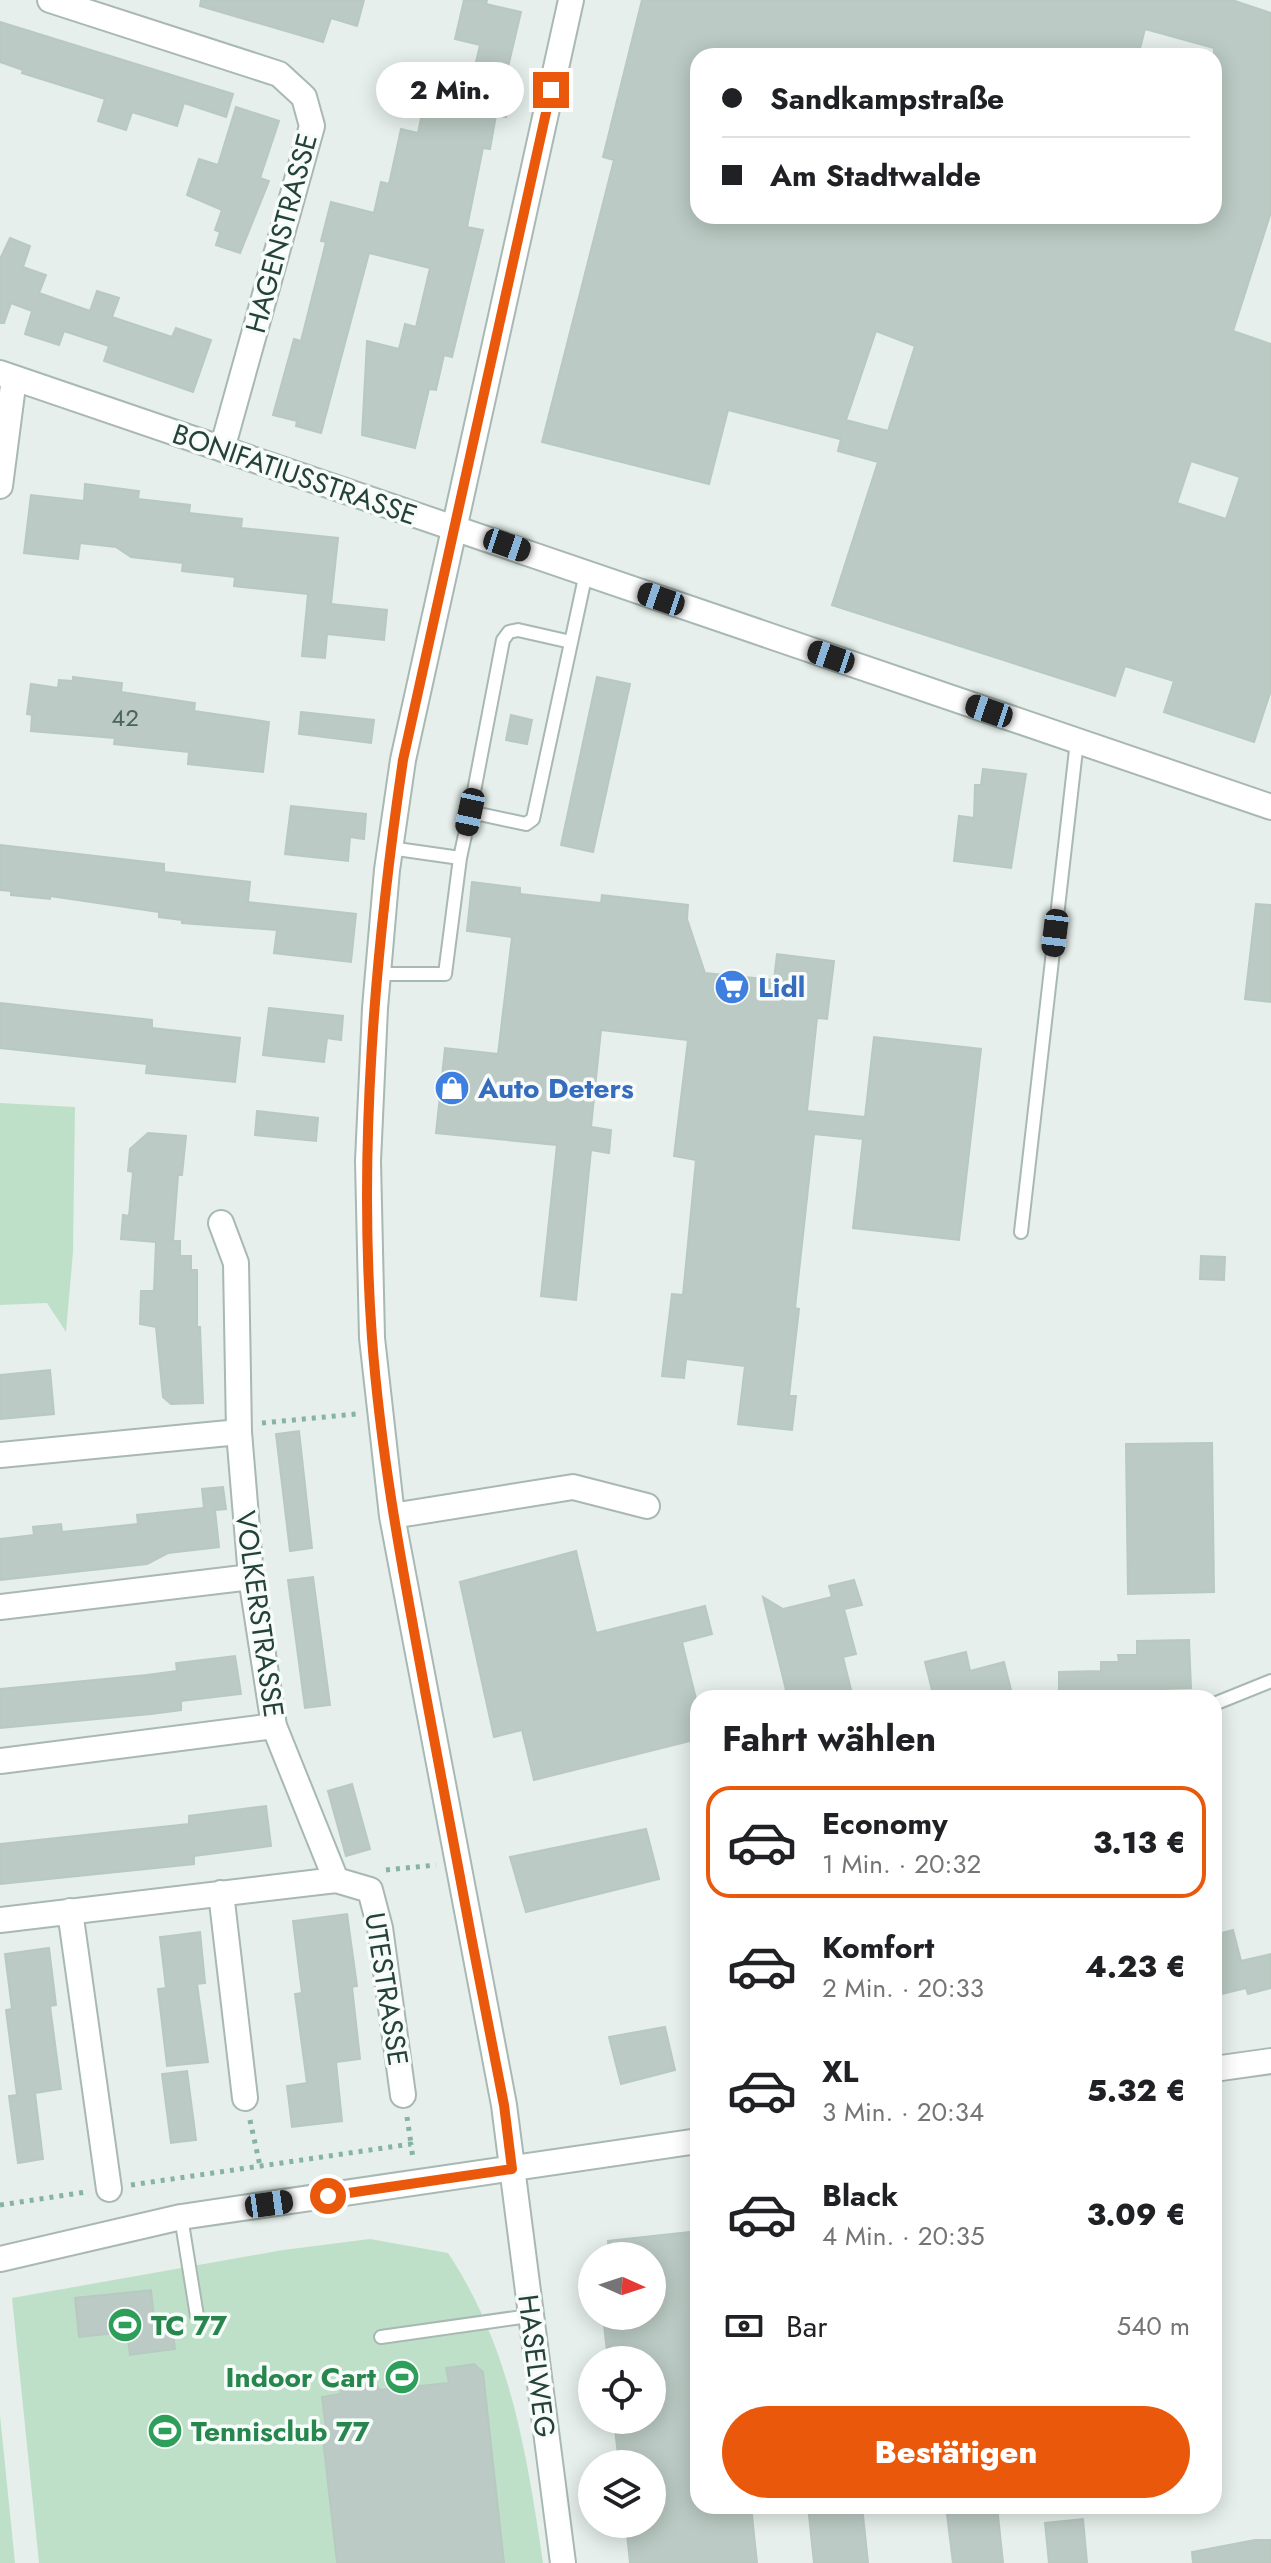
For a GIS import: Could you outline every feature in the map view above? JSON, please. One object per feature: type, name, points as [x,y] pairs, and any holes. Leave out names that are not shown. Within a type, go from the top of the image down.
[{"type":"street","name":"HAGENSTRASSE","points":[[50,0],[279,74],[304,97],[312,126],[222,449]]},
{"type":"street","name":"HASELWEG","points":[[563,2563],[504,2105],[392,1516],[372,1338],[368,1161],[378,974],[390,848],[403,760],[571,0]]},
{"type":"street","name":"BONIFATIUSSTRASSE","points":[[7,376],[1271,807]]},
{"type":"street","points":[[0,486],[7,376]]},
{"type":"street","name":"VOLKERSTRASSE","points":[[221,1223],[236,1263],[239,1428],[251,1577],[274,1726],[336,1880]]},
{"type":"street","points":[[0,1455],[239,1428]]},
{"type":"street","points":[[392,1516],[573,1487],[647,1506]]},
{"type":"street","points":[[0,1607],[251,1577]]},
{"type":"street","points":[[0,1761],[274,1726]]},
{"type":"street","name":"UTESTRASSE","points":[[0,1920],[336,1880],[370,1890],[380,1928],[403,2095]]},
{"type":"street","points":[[221,1893],[245,2098]]},
{"type":"street","points":[[70,1911],[109,2189]]},
{"type":"street","points":[[1222,2068],[1271,2061]]},
{"type":"street","points":[[0,2259],[181,2217],[690,2142]]},
{"type":"lane","points":[[470,812],[526,824],[533,819],[586,573]]},
{"type":"lane","points":[[378,974],[445,974],[460,858],[503,640],[509,632],[518,630],[571,642]]},
{"type":"lane","points":[[1021,1232],[1077,741]]},
{"type":"lane","points":[[390,848],[460,858]]},
{"type":"lane","points":[[1222,1701],[1271,1681]]},
{"type":"lane","points":[[181,2217],[197,2316]]},
{"type":"lane","points":[[381,2337],[529,2316]]},
{"type":"path","points":[[239,1428],[381,1412]]},
{"type":"path","points":[[364,1888],[371,1872],[457,1865]]},
{"type":"path","points":[[245,2098],[260,2166]]},
{"type":"path","points":[[0,2205],[411,2144],[416,2184]]},
{"type":"green space","points":[[0,1103],[75,1107],[73,1252],[66,1332],[47,1303],[0,1305]]},
{"type":"green space","points":[[370,2239],[448,2253],[469,2289],[487,2325],[513,2402],[543,2563],[39,2563],[12,2298],[283,2250]]},
{"type":"green space","points":[[0,2415],[15,2563],[0,2563]]},
{"type":"building","points":[[201,0],[364,0],[357,26],[331,18],[323,42],[200,6]]},
{"type":"building","points":[[464,0],[487,0],[486,4],[521,12],[505,80],[514,82],[506,117],[496,115],[490,149],[483,148],[467,227],[483,230],[452,357],[444,355],[436,390],[429,389],[415,448],[362,435],[367,341],[399,349],[405,324],[416,327],[430,268],[369,253],[321,433],[296,426],[297,421],[273,415],[294,339],[301,341],[326,242],[321,241],[331,202],[374,213],[381,182],[389,184],[401,129],[418,133],[424,104],[464,113],[480,45],[455,39]]},
{"type":"building","points":[[642,0],[1232,0],[1271,13],[1271,212],[1233,331],[1271,344],[1271,690],[1254,742],[1164,712],[1174,681],[1125,666],[1115,696],[832,605],[878,462],[838,451],[842,435],[840,439],[728,410],[709,484],[542,442],[614,160],[603,157]],"holes":[[[876,331],[915,346],[888,431],[846,420]],[[1191,461],[1240,477],[1226,519],[1177,503]]]},
{"type":"building","points":[[0,22],[233,94],[226,117],[184,103],[177,126],[132,112],[126,130],[98,121],[105,99],[22,73],[23,70],[0,62]]},
{"type":"building","points":[[236,107],[279,121],[260,178],[269,181],[240,253],[216,245],[220,232],[215,230],[222,210],[187,195],[199,159],[218,165]]},
{"type":"building","points":[[10,238],[30,246],[23,267],[46,275],[39,293],[90,311],[97,291],[119,298],[112,317],[172,337],[176,328],[211,340],[193,392],[104,361],[109,346],[64,331],[59,345],[25,334],[32,311],[11,303],[4,323],[0,323],[0,259]]},
{"type":"building","points":[[85,484],[139,491],[138,499],[190,505],[189,513],[242,519],[241,528],[338,538],[331,604],[387,610],[384,640],[327,634],[325,658],[302,656],[308,594],[234,586],[235,577],[182,571],[183,563],[131,557],[116,547],[80,543],[78,559],[24,553],[31,495],[84,501]]},
{"type":"building","points":[[73,677],[122,683],[121,692],[195,703],[194,711],[269,722],[263,772],[188,764],[189,752],[114,744],[115,738],[31,731],[32,715],[27,714],[31,684],[58,688],[59,680],[73,681]]},
{"type":"building","points":[[597,677],[630,684],[593,852],[561,845]]},
{"type":"building","points":[[301,712],[374,720],[371,743],[299,734]]},
{"type":"building","points":[[511,715],[532,720],[527,744],[506,740]]},
{"type":"building","points":[[983,769],[1026,774],[1011,868],[954,861],[959,816],[974,818],[975,785],[981,785]]},
{"type":"building","points":[[291,806],[366,814],[364,839],[350,837],[348,861],[285,854]]},
{"type":"building","points":[[0,845],[164,864],[164,872],[250,882],[248,902],[356,914],[351,962],[274,953],[277,930],[182,923],[182,920],[159,917],[159,912],[50,896],[50,899],[11,895],[11,891],[0,890]]},
{"type":"building","points":[[472,882],[520,888],[520,894],[601,903],[602,895],[688,905],[687,919],[705,973],[774,980],[777,954],[834,961],[827,1019],[817,1018],[807,1111],[865,1117],[874,1037],[981,1049],[959,1240],[853,1228],[863,1139],[814,1134],[795,1308],[799,1309],[789,1396],[796,1396],[792,1430],[738,1424],[745,1366],[686,1359],[684,1378],[662,1376],[672,1294],[683,1295],[696,1160],[674,1156],[688,1040],[601,1030],[591,1127],[611,1130],[609,1153],[591,1150],[576,1300],[541,1296],[557,1145],[436,1133],[445,1048],[498,1054],[512,937],[467,931]]},
{"type":"building","points":[[1256,904],[1271,905],[1271,1002],[1245,999]]},
{"type":"building","points":[[0,1003],[152,1020],[152,1028],[240,1038],[235,1082],[146,1073],[147,1064],[0,1048]]},
{"type":"building","points":[[269,1008],[343,1016],[341,1040],[327,1038],[324,1062],[263,1055]]},
{"type":"building","points":[[257,1111],[318,1118],[316,1141],[255,1135]]},
{"type":"building","points":[[148,1133],[186,1136],[182,1175],[178,1175],[173,1241],[180,1241],[180,1256],[191,1256],[191,1270],[197,1270],[197,1327],[200,1327],[203,1403],[171,1404],[163,1397],[156,1327],[140,1324],[141,1291],[154,1291],[156,1242],[121,1239],[123,1215],[129,1216],[133,1172],[128,1171],[130,1149]]},
{"type":"building","points":[[1201,1256],[1225,1257],[1224,1280],[1200,1279]]},
{"type":"building","points":[[50,1370],[54,1414],[0,1419],[0,1375]]},
{"type":"building","points":[[299,1431],[312,1548],[290,1551],[276,1434]]},
{"type":"building","points":[[1212,1443],[1214,1592],[1128,1594],[1126,1444]]},
{"type":"building","points":[[223,1487],[226,1509],[215,1510],[219,1547],[168,1553],[147,1564],[0,1580],[0,1539],[34,1535],[33,1527],[61,1524],[62,1532],[138,1524],[137,1515],[204,1508],[202,1489]]},
{"type":"building","points":[[576,1551],[596,1633],[705,1606],[712,1634],[682,1642],[694,1690],[690,1690],[690,1741],[534,1780],[522,1730],[494,1737],[460,1582]]},
{"type":"building","points":[[313,1577],[330,1705],[305,1708],[288,1580]]},
{"type":"building","points":[[854,1580],[862,1605],[844,1609],[856,1654],[843,1657],[851,1690],[786,1690],[763,1597],[783,1609],[832,1597],[829,1586]]},
{"type":"building","points":[[1189,1640],[1191,1688],[1059,1690],[1059,1672],[1101,1671],[1101,1662],[1119,1662],[1118,1655],[1137,1655],[1137,1641]]},
{"type":"building","points":[[966,1652],[970,1671],[1004,1662],[1011,1690],[932,1690],[925,1662]]},
{"type":"building","points":[[235,1656],[241,1694],[181,1701],[181,1710],[0,1728],[0,1689],[177,1671],[176,1663]]},
{"type":"building","points":[[352,1784],[370,1849],[346,1856],[328,1791]]},
{"type":"building","points":[[266,1806],[271,1846],[194,1856],[194,1864],[0,1884],[0,1844],[189,1824],[189,1816]]},
{"type":"building","points":[[646,1829],[659,1879],[526,1912],[510,1857]]},
{"type":"building","points":[[347,1914],[357,1986],[352,1987],[360,2059],[336,2062],[342,2121],[292,2127],[287,2086],[307,2083],[295,1994],[302,1993],[293,1921]]},
{"type":"building","points":[[1233,1930],[1241,1961],[1271,1954],[1271,1988],[1248,1994],[1246,1988],[1222,1994],[1222,1933]]},
{"type":"building","points":[[200,1932],[205,1983],[197,1984],[208,2062],[167,2066],[158,1989],[166,1988],[160,1937]]},
{"type":"building","points":[[49,1948],[56,2005],[50,2006],[61,2089],[35,2093],[43,2159],[18,2163],[9,2096],[17,2095],[6,2010],[12,2009],[5,1954]]},
{"type":"building","points":[[665,2027],[675,2070],[621,2084],[609,2037]]},
{"type":"building","points":[[187,2071],[196,2140],[171,2143],[162,2074]]},
{"type":"building","points":[[690,2232],[690,2514],[752,2514],[757,2563],[630,2563],[627,2538],[666,2538],[666,2450],[617,2450],[616,2434],[666,2434],[666,2346],[606,2346],[605,2330],[666,2330],[666,2242],[608,2242]]},
{"type":"building","name":"TC 77","points":[[151,2290],[154,2319],[171,2317],[175,2349],[130,2355],[127,2332],[79,2337],[75,2298]]},
{"type":"building","points":[[474,2364],[483,2372],[504,2563],[337,2563],[322,2430],[326,2430],[322,2397],[340,2394],[342,2388],[375,2384],[380,2390],[449,2383],[446,2368]]},
{"type":"building","points":[[809,2514],[863,2514],[868,2563],[814,2563]]},
{"type":"building","points":[[947,2514],[998,2514],[1003,2563],[953,2563]]},
{"type":"building","points":[[1083,2519],[1087,2563],[1049,2563],[1045,2523]]},
{"type":"building","points":[[1255,2540],[1271,2540],[1271,2563],[1193,2563],[1192,2552]]},
{"type":"place","name":"Lidl","points":[[732,987]]},
{"type":"place","name":"Auto Deters","points":[[452,1088]]},
{"type":"place","name":"TC 77","points":[[125,2325]]},
{"type":"place","name":"Indoor Cart","points":[[402,2377]]},
{"type":"place","name":"Tennisclub 77","points":[[165,2431]]},
{"type":"route","points":[[328,2196],[512,2169],[504,2105],[392,1516],[372,1338],[368,1161],[375,1008],[387,870],[403,760],[551,90]]}]
